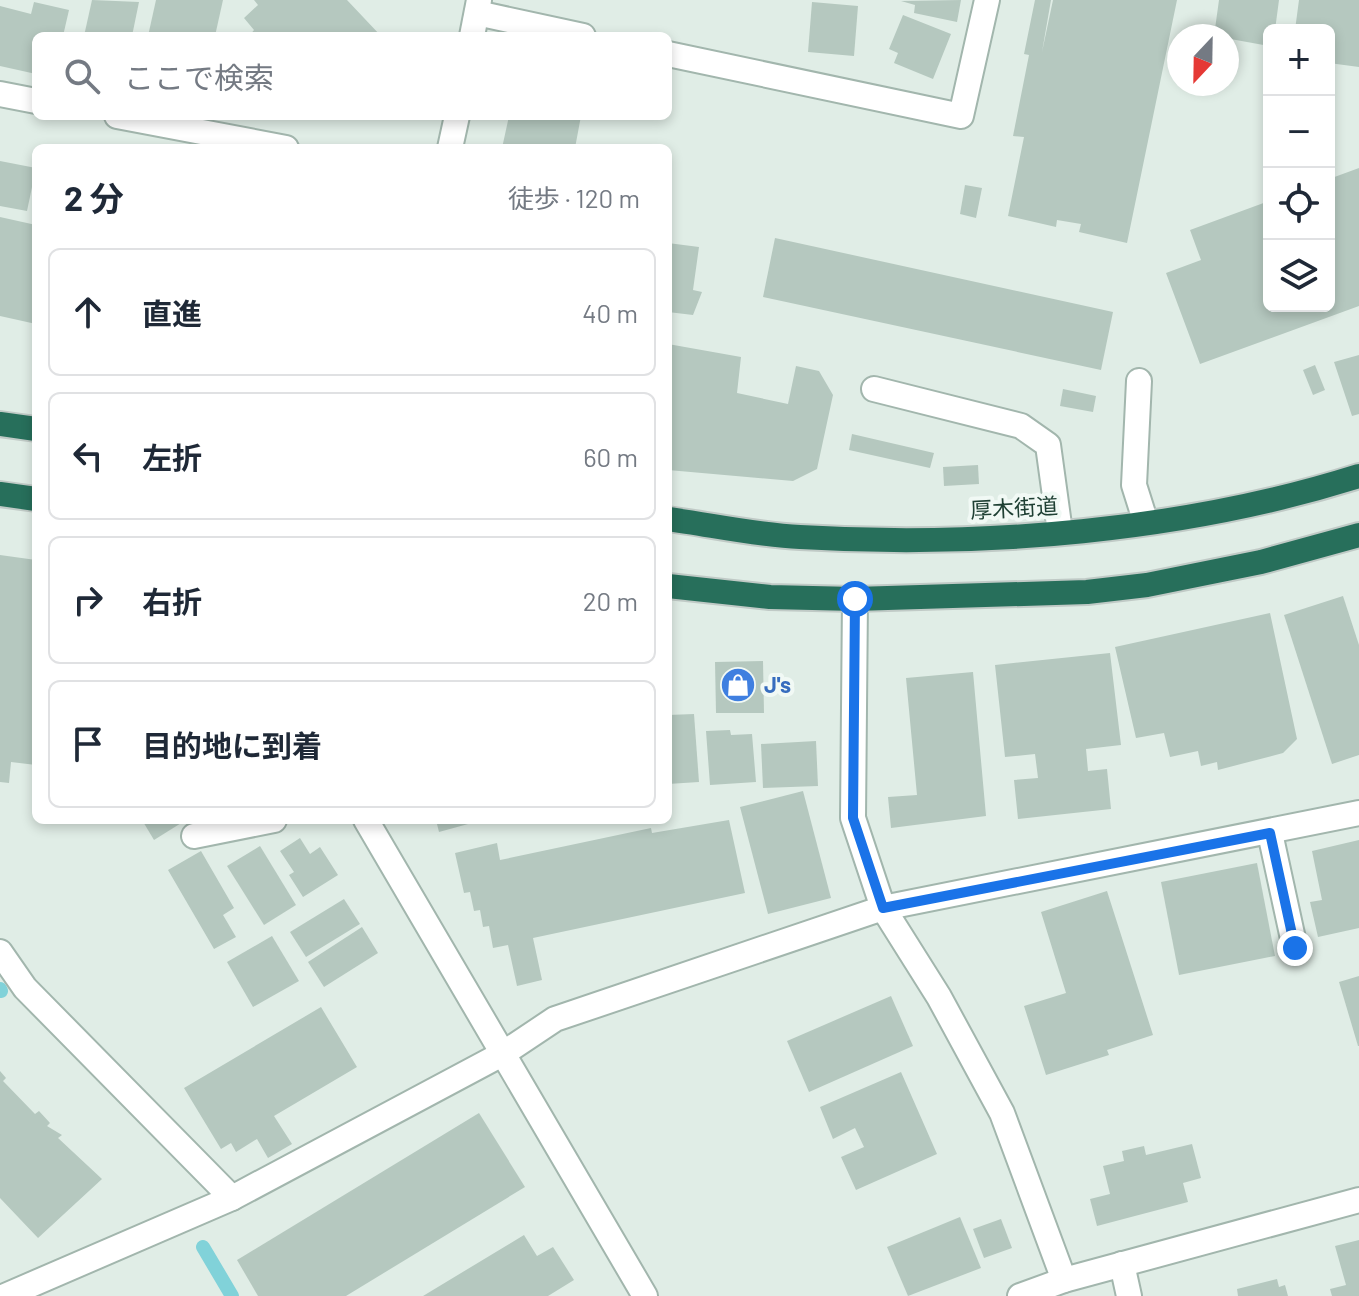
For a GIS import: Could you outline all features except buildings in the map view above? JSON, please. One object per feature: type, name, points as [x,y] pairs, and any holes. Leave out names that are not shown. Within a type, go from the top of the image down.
[{"type":"highway","points":[[0,424],[32,428]]},
{"type":"highway","name":"厚木街道","points":[[672,520],[798,537],[913,539],[1060,532],[1146,523],[1359,476]]},
{"type":"highway","points":[[0,494],[32,498]]},
{"type":"highway","points":[[672,586],[770,597],[855,599],[1087,592],[1147,585],[1261,562],[1359,535]]},
{"type":"street","points":[[672,55],[961,116],[987,0]]},
{"type":"street","points":[[476,16],[562,32]]},
{"type":"street","points":[[0,94],[32,100]]},
{"type":"street","points":[[138,120],[265,144]]},
{"type":"street","points":[[451,144],[456,120]]},
{"type":"street","points":[[1139,381],[1134,485],[1146,523]]},
{"type":"street","points":[[874,389],[1021,426],[1048,445],[1060,532]]},
{"type":"street","points":[[855,599],[853,818],[883,908],[939,997],[1002,1113],[1064,1280]]},
{"type":"street","points":[[5,1296],[232,1198],[504,1053],[555,1019],[883,908],[1359,813]]},
{"type":"street","points":[[194,836],[254,824]]},
{"type":"street","points":[[368,824],[645,1296]]},
{"type":"street","points":[[1270,833],[1295,948]]},
{"type":"street","points":[[0,952],[25,988],[232,1198]]},
{"type":"street","points":[[1020,1296],[1064,1280],[1359,1200]]},
{"type":"street","points":[[1122,1264],[1129,1296]]},
{"type":"waterway","points":[[203,1247],[232,1296]]},
{"type":"place","name":"J's","points":[[738,685]]},
{"type":"route","points":[[855,599],[853,818],[883,908],[1270,833],[1295,948]]}]
